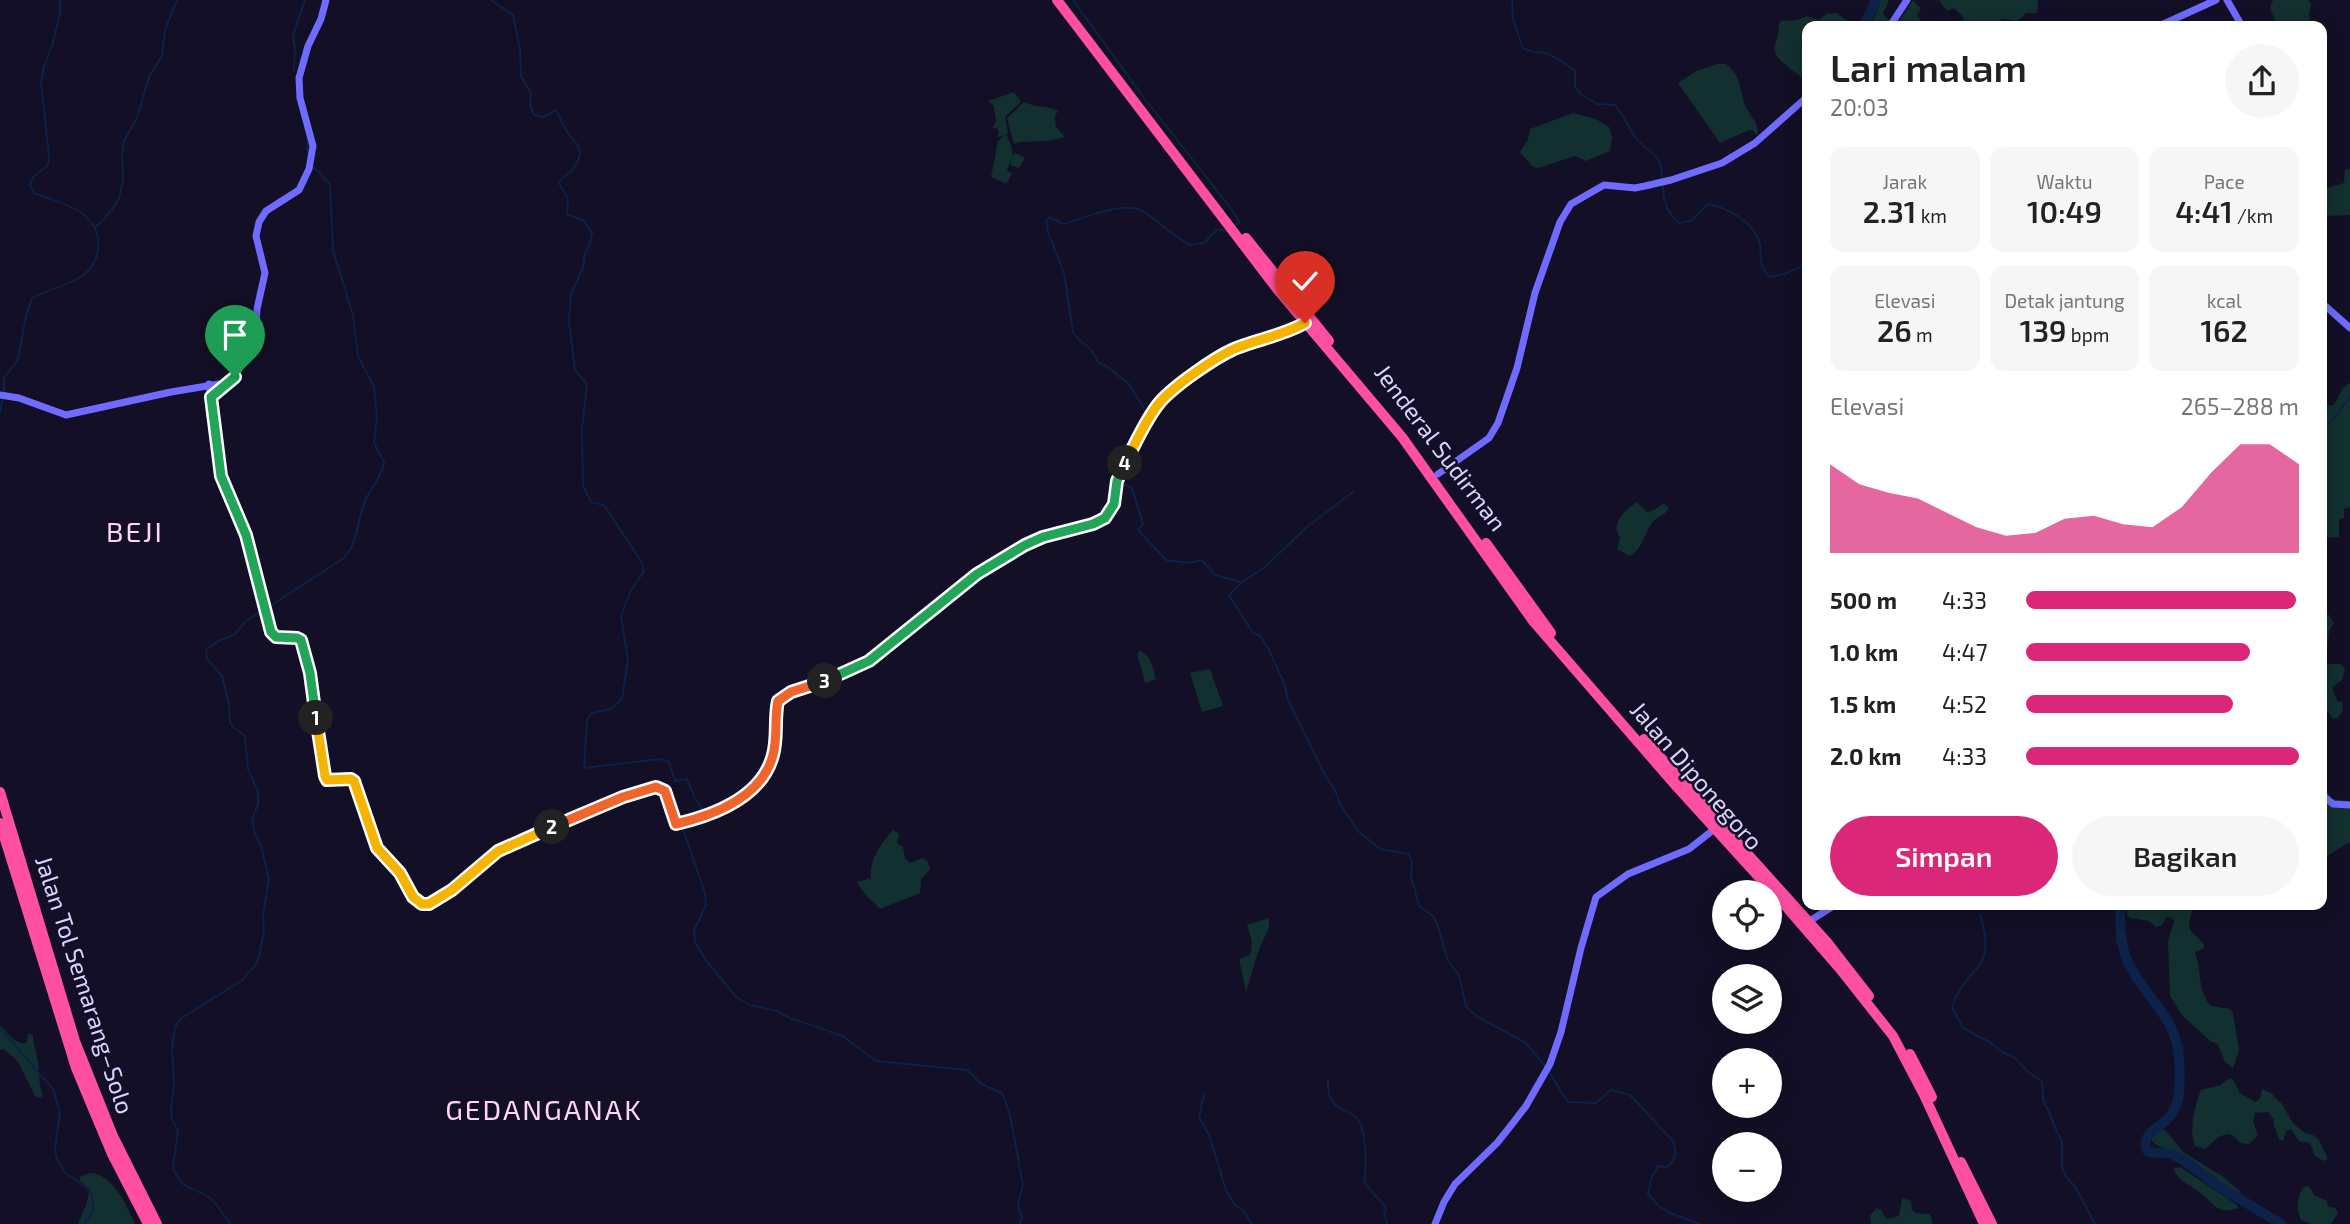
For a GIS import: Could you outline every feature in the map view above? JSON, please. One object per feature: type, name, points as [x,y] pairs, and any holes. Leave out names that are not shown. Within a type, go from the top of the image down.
[{"type":"highway","name":"Jenderal Sudirman","points":[[1057,0],[1216,206],[1435,476]]},
{"type":"highway","name":"Jenderal Sudirman","points":[[1065,0],[1152,121]]},
{"type":"highway","name":"Jenderal Sudirman","points":[[1308,321],[1408,434],[1544,629],[1604,699]]},
{"type":"highway","name":"Jalan Diponegoro","points":[[1604,699],[1762,877],[1893,1036],[1986,1221]]},
{"type":"highway","name":"Jalan Tol Semarang–Solo","points":[[0,792],[75,1041],[113,1136],[157,1224]]},
{"type":"highway","name":"Jalan Tol Semarang–Solo","points":[[0,823],[76,1068],[112,1154],[148,1224]]},
{"type":"highway","name":"Jalan Diponegoro","points":[[1762,877],[1797,909],[1861,984],[1895,1030],[1923,1077],[1950,1145]]},
{"type":"street","points":[[211,397],[235,377],[255,338],[257,309],[265,273],[256,236],[258,222],[266,211],[299,190],[310,165],[313,146],[300,98],[299,78],[326,0]]},
{"type":"street","points":[[1894,21],[1906,0]]},
{"type":"street","points":[[2170,21],[2216,0]]},
{"type":"street","points":[[2227,0],[2239,21]]},
{"type":"street","points":[[1435,476],[1489,438],[1499,423],[1517,368],[1535,293],[1560,222],[1570,204],[1604,185],[1635,188],[1657,184],[1722,163],[1755,143],[1802,101]]},
{"type":"street","points":[[2327,307],[2350,328]]},
{"type":"street","points":[[209,384],[221,476],[246,535],[264,610],[273,635],[297,638],[302,644],[310,673],[325,776],[327,780],[354,781],[377,848],[400,873],[413,897],[422,904],[429,904],[452,890],[498,851],[646,789],[661,788],[665,791],[676,824],[727,808],[743,796],[769,768],[773,756],[778,704],[782,698],[791,692],[837,677],[869,661],[977,574],[1025,545],[1105,518],[1114,504],[1120,472],[1161,402],[1224,354],[1283,334],[1308,321]]},
{"type":"street","points":[[0,395],[65,415],[209,384],[226,383]]},
{"type":"street","points":[[2327,799],[2333,804],[2350,805]]},
{"type":"street","points":[[1435,1224],[1455,1184],[1497,1143],[1526,1106],[1548,1066],[1563,1026],[1580,948],[1593,904],[1601,893],[1628,874],[1689,849],[1717,827]]},
{"type":"street","points":[[1808,922],[1827,910]]},
{"type":"green space","points":[[1881,0],[1889,0],[1883,14],[1893,21],[1873,21]]},
{"type":"green space","points":[[1913,0],[1921,9],[1917,15],[1921,21],[1899,21]]},
{"type":"green space","points":[[1939,0],[2038,0],[2037,13],[2026,13],[2017,21],[1964,21],[1954,8],[1947,11]]},
{"type":"green space","points":[[2273,0],[2308,0],[2311,3],[2310,21],[2275,21],[2270,8]]},
{"type":"green space","points":[[1837,13],[1848,21],[1802,21],[1802,78],[1780,60],[1775,52],[1778,25],[1781,21],[1807,16],[1818,20],[1827,14]]},
{"type":"green space","points":[[1726,64],[1736,75],[1744,103],[1757,126],[1758,134],[1749,130],[1720,143],[1678,83],[1696,71]]},
{"type":"green space","points":[[1014,92],[1021,102],[1005,117],[1006,134],[1013,156],[1015,153],[1025,158],[1019,168],[1010,165],[1012,157],[1007,170],[1012,174],[1006,184],[991,177],[998,141],[1005,135],[997,137],[997,128],[992,128],[996,122],[994,106],[988,101]]},
{"type":"green space","points":[[1024,102],[1058,111],[1055,116],[1056,127],[1065,137],[1014,144],[1007,118]]},
{"type":"green space","points":[[1573,113],[1596,119],[1609,127],[1612,137],[1610,151],[1586,161],[1575,156],[1538,168],[1533,167],[1520,152],[1528,139],[1530,129]]},
{"type":"green space","points":[[2350,169],[2350,215],[2327,216],[2327,188],[2344,183],[2345,170]]},
{"type":"green space","points":[[2350,383],[2350,507],[2344,509],[2344,518],[2339,519],[2339,537],[2327,538],[2327,406],[2334,405],[2343,388]]},
{"type":"green space","points":[[1637,502],[1647,512],[1664,503],[1669,508],[1652,523],[1640,546],[1629,556],[1617,549],[1620,538],[1616,529],[1624,513]]},
{"type":"green space","points":[[2327,614],[2334,623],[2329,631],[2327,650]]},
{"type":"green space","points":[[1140,651],[1150,659],[1156,679],[1145,683],[1137,653]]},
{"type":"green space","points":[[2327,662],[2341,664],[2345,669],[2342,680],[2332,687],[2337,701],[2342,702],[2343,710],[2338,718],[2333,719],[2327,711]]},
{"type":"green space","points":[[1210,669],[1223,706],[1202,712],[1190,673]]},
{"type":"green space","points":[[2327,792],[2332,799],[2350,801],[2350,845],[2348,843],[2327,856]]},
{"type":"green space","points":[[893,830],[899,834],[897,843],[903,847],[905,858],[910,863],[922,858],[928,862],[930,869],[921,879],[920,893],[880,909],[857,882],[871,878],[877,852]]},
{"type":"green space","points":[[2127,910],[2193,910],[2190,930],[2204,944],[2204,948],[2195,952],[2204,994],[2211,1006],[2230,1009],[2233,1013],[2239,1051],[2233,1068],[2225,1062],[2218,1044],[2210,1041],[2182,1015],[2170,996],[2168,942],[2174,921],[2171,917],[2166,917],[2162,925],[2156,927],[2149,921],[2130,918]]},
{"type":"green space","points":[[1269,918],[1269,928],[1259,949],[1246,992],[1239,959],[1250,955],[1251,951],[1247,925]]},
{"type":"green space","points":[[0,1025],[19,1042],[27,1043],[28,1033],[33,1035],[43,1096],[35,1096],[18,1062],[4,1049],[0,1050]]},
{"type":"green space","points":[[2230,1078],[2240,1093],[2255,1102],[2260,1099],[2262,1089],[2271,1093],[2282,1104],[2293,1123],[2319,1140],[2328,1159],[2324,1161],[2315,1156],[2310,1143],[2299,1141],[2291,1129],[2286,1131],[2283,1141],[2279,1139],[2274,1120],[2268,1112],[2255,1113],[2253,1121],[2258,1135],[2249,1144],[2240,1143],[2227,1134],[2205,1149],[2195,1146],[2193,1118],[2201,1090],[2220,1085]]},
{"type":"green space","points":[[2159,1129],[2166,1131],[2183,1152],[2222,1176],[2242,1193],[2218,1182],[2182,1156],[2155,1144],[2152,1137]]},
{"type":"green space","points":[[2180,1167],[2239,1208],[2225,1210],[2216,1207],[2178,1177],[2173,1169]]},
{"type":"green space","points":[[90,1173],[106,1179],[112,1185],[135,1224],[78,1224],[90,1189],[79,1180],[81,1176]]},
{"type":"green space","points":[[2307,1186],[2314,1195],[2327,1201],[2328,1206],[2335,1208],[2338,1213],[2331,1224],[2312,1224],[2301,1220],[2298,1199],[2303,1188]]},
{"type":"green space","points":[[1902,1198],[1911,1201],[1912,1210],[1916,1213],[1930,1214],[1933,1224],[1871,1224],[1870,1215],[1877,1208],[1886,1219],[1899,1216]]},
{"type":"waterway","points":[[4,392],[4,378],[18,359],[32,298],[82,276],[95,261],[98,249],[98,236],[87,217],[67,205],[34,193],[30,185],[33,177],[48,165],[41,83],[60,13],[60,0]]},
{"type":"waterway","points":[[96,227],[119,198],[123,180],[124,141],[137,118],[149,77],[162,56],[165,30],[177,0]]},
{"type":"waterway","points":[[294,70],[293,35],[305,0]]},
{"type":"waterway","points":[[491,0],[513,15],[520,49],[521,76],[531,93],[530,104],[534,115],[543,117],[556,110],[579,148],[578,161],[559,183],[568,199],[567,214],[584,221],[592,233],[583,268],[571,294],[569,321],[575,370],[587,384],[582,429],[583,486],[591,502],[604,505],[641,561],[644,571],[630,592],[621,616],[628,660],[622,699],[611,709],[592,713],[587,720],[584,768],[660,759],[669,762],[675,781],[687,779],[705,814]]},
{"type":"waterway","points":[[1073,0],[1144,98],[1233,211],[1239,222],[1234,226]]},
{"type":"waterway","points":[[1512,0],[1513,19],[1523,48],[1560,60],[1575,71],[1575,87],[1582,95],[1597,104],[1615,105],[1636,138],[1657,158],[1662,179]]},
{"type":"waterway","points":[[1866,21],[1876,0]]},
{"type":"waterway","points":[[307,138],[308,153]]},
{"type":"waterway","points":[[267,608],[344,558],[349,552],[364,504],[384,462],[374,443],[377,417],[374,387],[358,356],[353,315],[333,251],[330,184],[314,167]]},
{"type":"waterway","points":[[1663,184],[1666,205],[1679,223],[1691,221],[1708,204],[1724,209],[1747,223],[1757,237],[1762,265],[1769,277],[1785,274],[1802,266]]},
{"type":"waterway","points":[[1143,422],[1146,415],[1144,408],[1128,383],[1099,363],[1090,348],[1073,332],[1064,273],[1046,220],[1050,217],[1063,224],[1104,211],[1126,208],[1144,212],[1190,245],[1204,243],[1218,229],[1226,231]]},
{"type":"waterway","points":[[0,412],[3,397]]},
{"type":"waterway","points":[[2327,424],[2350,397]]},
{"type":"waterway","points":[[1132,453],[1136,455],[1123,481],[1132,488],[1143,524],[1138,530],[1166,560],[1189,563],[1202,560],[1215,575],[1241,582]]},
{"type":"waterway","points":[[1353,492],[1308,526],[1265,567],[1242,582],[1229,595],[1253,633],[1260,636],[1268,648],[1285,685],[1288,700],[1340,804],[1358,831],[1380,849],[1409,854],[1412,862],[1411,876],[1419,906],[1433,916],[1438,926],[1448,961],[1459,975],[1466,1006],[1476,1016],[1526,1043],[1546,1067]]},
{"type":"waterway","points":[[231,1224],[210,1198],[184,1185],[173,1167],[178,1131],[171,1111],[174,1084],[172,1047],[175,1027],[180,1019],[241,981],[255,966],[259,957],[269,879],[252,820],[258,804],[258,792],[248,769],[245,736],[230,723],[229,704],[222,676],[207,659],[206,650],[218,641],[234,635],[246,621],[262,611]]},
{"type":"waterway","points":[[689,824],[682,826],[705,893],[706,905],[694,931],[695,942],[705,959],[736,997],[750,1005],[777,1011],[843,1036],[876,1061],[967,1070],[981,1084],[1002,1093],[1010,1115],[1023,1185],[1018,1204],[1022,1218],[1020,1224]]},
{"type":"waterway","points":[[2120,910],[2121,939],[2126,958],[2172,1029],[2179,1057],[2178,1100],[2172,1114],[2152,1131],[2146,1140],[2148,1152],[2171,1154],[2183,1160],[2220,1187],[2281,1224]]},
{"type":"waterway","points":[[1980,915],[1985,934],[1983,959],[1957,994],[1952,1008],[1963,1028],[2015,1058],[2028,1072],[2042,1081],[2043,1099],[2062,1143],[2062,1167],[2095,1224]]},
{"type":"waterway","points":[[0,1028],[53,1089],[60,1113],[55,1148],[57,1159],[65,1173],[86,1187],[92,1196],[93,1211],[84,1224]]},
{"type":"waterway","points":[[1549,1072],[1568,1102],[1596,1103],[1611,1090],[1630,1095],[1673,1141],[1675,1149],[1670,1164],[1667,1167],[1658,1166],[1652,1176],[1648,1194],[1670,1213],[1700,1224]]},
{"type":"waterway","points":[[1328,1080],[1334,1104],[1359,1121],[1365,1151],[1364,1182],[1386,1208],[1384,1214],[1387,1224]]},
{"type":"waterway","points":[[1204,1094],[1199,1117],[1209,1135],[1226,1190],[1252,1224]]},
{"type":"district","name":"BEJI","points":[[135,532]]},
{"type":"district","name":"GEDANGANAK","points":[[544,1110]]},
{"type":"route","points":[[235,377],[211,397],[221,476],[246,535],[271,632],[276,637],[301,640],[310,673],[323,771],[327,780],[354,781],[377,848],[400,873],[413,897],[426,905],[452,890],[498,851],[646,789],[656,787],[665,791],[676,824],[727,808],[754,786],[769,768],[775,745],[778,701],[791,692],[837,677],[869,661],[977,574],[1025,545],[1105,518],[1114,504],[1120,472],[1150,417],[1170,393],[1224,354],[1283,334],[1305,323]]}]
